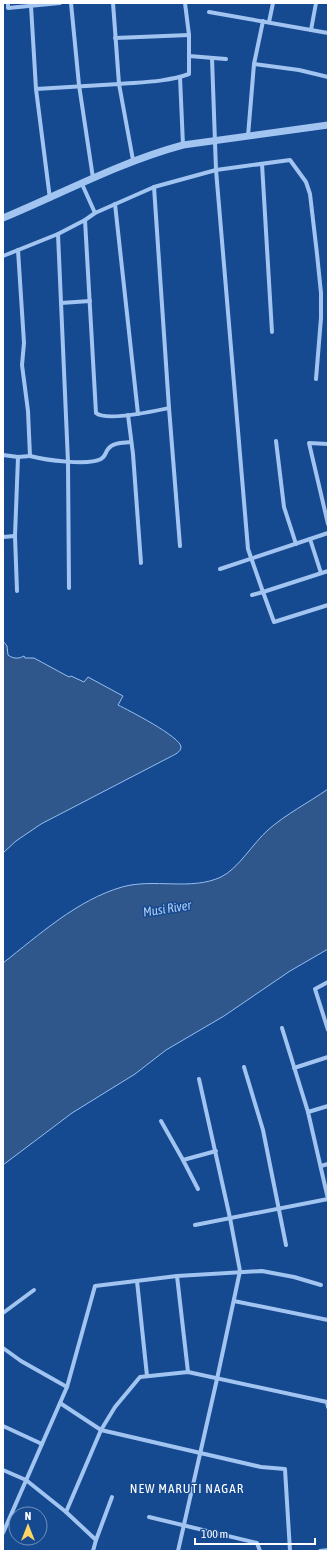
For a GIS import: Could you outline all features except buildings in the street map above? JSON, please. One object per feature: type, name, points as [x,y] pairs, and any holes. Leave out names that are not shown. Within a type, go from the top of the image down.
[{"type":"street","points":[[8,3],[8,8],[60,3]]},
{"type":"street","points":[[70,3],[79,85],[93,178]]},
{"type":"street","points":[[112,3],[119,84],[133,160]]},
{"type":"street","points":[[36,89],[79,85],[119,84],[180,77],[189,74],[189,35],[185,3]]},
{"type":"street","points":[[269,22],[273,3]]},
{"type":"street","points":[[311,30],[316,3]]},
{"type":"street","points":[[31,6],[36,89],[50,199]]},
{"type":"street","points":[[209,12],[328,33]]},
{"type":"street","points":[[248,136],[254,64],[263,21]]},
{"type":"street","points":[[115,38],[189,35]]},
{"type":"street","points":[[189,56],[226,59]]},
{"type":"street","points":[[212,58],[216,170],[245,530],[251,559],[274,622],[328,605]]},
{"type":"street","points":[[254,64],[299,70],[328,77]]},
{"type":"street","points":[[180,77],[183,145]]},
{"type":"street","points":[[3,218],[50,199],[133,160],[183,145],[328,125]]},
{"type":"street","points":[[3,256],[58,234],[95,213],[154,187],[216,170],[290,160],[306,182],[310,194],[321,293],[321,318],[316,379]]},
{"type":"street","points":[[262,164],[272,332]]},
{"type":"street","points":[[82,184],[95,213]]},
{"type":"street","points":[[154,187],[180,546]]},
{"type":"street","points":[[115,204],[138,414]]},
{"type":"street","points":[[85,220],[96,413],[101,416],[128,415],[169,408]]},
{"type":"street","points":[[58,234],[68,462],[69,588]]},
{"type":"street","points":[[18,250],[24,343],[22,365],[28,411],[30,456]]},
{"type":"street","points":[[61,303],[90,301]]},
{"type":"street","points":[[128,415],[141,563]]},
{"type":"street","points":[[276,441],[284,507],[296,544]]},
{"type":"street","points":[[3,455],[18,457],[30,456],[68,462],[100,460],[106,455],[108,448],[117,444],[131,442]]},
{"type":"street","points":[[328,444],[310,443],[328,524]]},
{"type":"street","points":[[17,591],[15,536],[18,457]]},
{"type":"street","points":[[220,569],[328,533]]},
{"type":"street","points":[[3,537],[15,536]]},
{"type":"street","points":[[310,539],[321,573]]},
{"type":"street","points":[[252,595],[328,571]]},
{"type":"street","points":[[328,982],[315,989],[328,1030]]},
{"type":"street","points":[[195,1225],[328,1200],[308,1112],[282,1028]]},
{"type":"street","points":[[294,1068],[328,1057]]},
{"type":"street","points":[[244,1066],[263,1130],[286,1245]]},
{"type":"street","points":[[178,1551],[218,1379],[240,1271],[216,1151],[199,1079]]},
{"type":"street","points":[[308,1112],[328,1106]]},
{"type":"street","points":[[161,1121],[198,1189]]},
{"type":"street","points":[[183,1160],[216,1151]]},
{"type":"street","points":[[321,1166],[328,1164]]},
{"type":"street","points":[[3,1533],[67,1387],[95,1286],[177,1276],[262,1270],[321,1285]]},
{"type":"street","points":[[177,1276],[188,1372]]},
{"type":"street","points":[[137,1281],[147,1376]]},
{"type":"street","points":[[3,1313],[34,1290]]},
{"type":"street","points":[[234,1302],[328,1320]]},
{"type":"street","points":[[3,1348],[21,1361],[67,1387]]},
{"type":"street","points":[[66,1512],[101,1430],[115,1407],[140,1377],[188,1372],[327,1402],[328,1407]]},
{"type":"street","points":[[60,1403],[101,1430],[261,1467],[285,1470],[290,1551]]},
{"type":"street","points":[[3,1426],[42,1444]]},
{"type":"street","points":[[3,1470],[26,1480],[66,1512],[96,1540]]},
{"type":"street","points":[[93,1551],[112,1497]]},
{"type":"street","points":[[149,1517],[257,1543],[260,1551]]},
{"type":"street","points":[[320,1551],[328,1550]]},
{"type":"water","points":[[3,641],[7,646],[8,655],[14,658],[24,656],[25,658],[34,658],[69,677],[71,676],[84,682],[88,677],[123,696],[118,705],[173,737],[179,743],[181,749],[179,752],[41,824],[16,841],[3,853]]},
{"type":"water","name":"Musi River","points":[[328,789],[328,949],[290,971],[224,1016],[166,1050],[135,1074],[72,1113],[3,1165],[3,963],[59,919],[89,900],[105,893],[122,887],[134,885],[197,883],[221,877],[234,868],[263,835],[275,824]]},
{"type":"district","name":"NEW MARUTI NAGAR","points":[[187,1488]]}]
